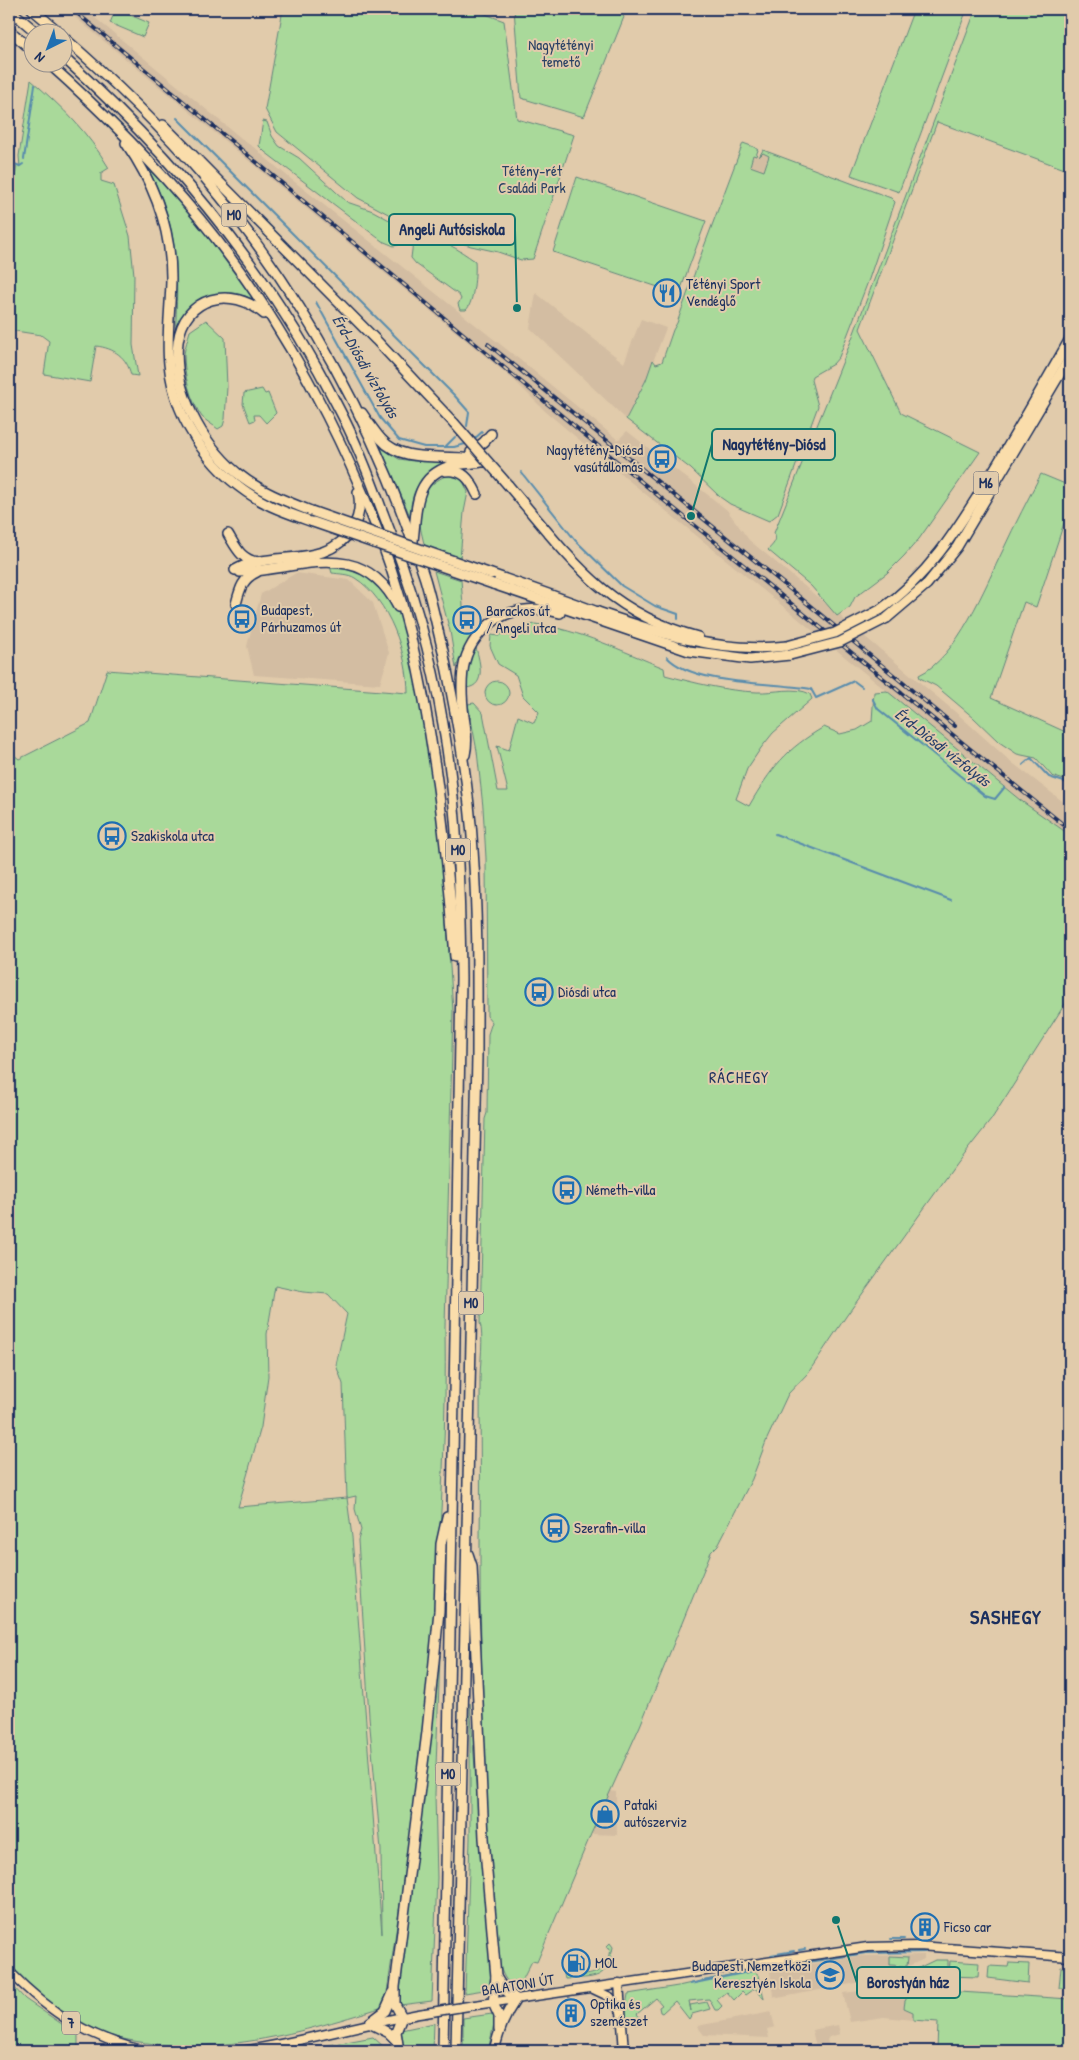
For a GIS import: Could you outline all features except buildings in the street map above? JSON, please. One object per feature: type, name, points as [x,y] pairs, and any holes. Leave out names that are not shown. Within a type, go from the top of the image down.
[{"type":"highway","points":[[9,9],[24,22]]},
{"type":"highway","points":[[32,9],[47,22]]},
{"type":"highway","points":[[9,30],[22,41]]},
{"type":"highway","name":"M0","points":[[72,45],[132,101],[189,161],[244,228],[315,333],[351,398],[381,464],[412,542],[432,605],[448,676],[461,722],[473,848],[478,944],[456,2051]]},
{"type":"highway","name":"M0","points":[[72,65],[127,116],[200,196],[266,283],[296,331],[340,409],[366,467],[408,581],[434,676],[443,723],[453,790],[458,850],[461,979],[443,2051]]},
{"type":"highway","points":[[58,72],[125,135],[201,220],[231,259],[299,363],[344,451],[373,520],[410,632],[428,724],[447,866],[456,964],[461,979]]},
{"type":"highway","points":[[90,101],[123,139],[147,178],[159,207],[169,248],[171,274],[169,363],[175,394],[185,419],[208,457],[238,485],[271,506],[597,621]]},
{"type":"highway","points":[[132,101],[176,137],[376,340],[454,423],[581,570],[626,606],[664,626],[742,648]]},
{"type":"highway","points":[[275,324],[256,307],[237,298],[223,297],[202,304],[190,315],[180,331],[177,355],[180,379],[187,401],[211,446],[224,460],[256,487],[312,511],[621,620],[692,641],[742,648]]},
{"type":"highway","name":"M6","points":[[742,648],[787,646],[835,633],[880,610],[909,587],[946,545],[1003,456],[1070,339]]},
{"type":"highway","name":"M6","points":[[597,621],[664,644],[700,653],[750,659],[790,655],[840,642],[886,618],[927,584],[957,547],[1070,357]]},
{"type":"highway","points":[[351,398],[381,439],[396,450],[418,456],[468,457],[484,462],[449,466],[439,471],[427,482],[419,495],[415,510],[412,542]]},
{"type":"highway","points":[[454,457],[474,451],[491,434]]},
{"type":"highway","points":[[236,604],[244,581],[261,566],[320,553],[339,544],[351,532],[358,517],[360,503],[357,487],[344,451]]},
{"type":"highway","points":[[439,471],[451,470],[463,473],[468,477],[477,494]]},
{"type":"highway","points":[[228,534],[243,557],[261,566],[334,561],[357,567],[372,576],[386,589],[410,632]]},
{"type":"highway","points":[[461,722],[462,676],[467,654],[477,636],[491,623],[506,615],[528,610],[555,611],[597,621]]},
{"type":"highway","points":[[397,2042],[389,2033],[369,2023],[389,2005],[394,1987],[427,1732],[439,1611],[441,1544],[451,1498]]},
{"type":"highway","points":[[466,1549],[472,1566],[484,1838],[496,1977],[493,2003],[499,2016],[499,2029]]},
{"type":"highway","points":[[494,2051],[505,2014],[516,1999],[503,1988],[496,1977]]},
{"type":"highway","points":[[394,1987],[395,2004],[402,2017],[398,2027],[397,2042],[399,2051]]},
{"type":"main road","name":"BALATONI ÚT","points":[[241,2051],[282,2044],[369,2023],[425,2013],[852,1948],[926,1946],[1070,1957]]},
{"type":"main road","name":"7","points":[[9,1971],[44,2004],[73,2024],[108,2040],[146,2051]]},
{"type":"main road","points":[[619,1983],[624,2051]]},
{"type":"main road","points":[[589,1988],[613,1999],[620,2011]]},
{"type":"shaded area","points":[[65,9],[84,9],[88,12],[291,179],[524,363],[618,440],[627,431],[727,510],[749,540],[960,716],[1010,761],[1070,807],[1070,835],[1020,800],[583,443],[545,411],[514,380]]},
{"type":"shaded area","points":[[763,153],[769,155],[764,171],[750,166],[754,155],[759,157]]},
{"type":"shaded area","points":[[536,293],[624,363],[641,319],[666,328],[646,380],[626,419],[530,328]]},
{"type":"shaded area","points":[[296,573],[349,580],[373,603],[389,653],[380,684],[254,675],[247,646],[261,594]]},
{"type":"shaded area","points":[[610,1791],[616,1792],[617,1835],[591,1834]]},
{"type":"shaded area","name":"Budapesti Nemzetközi Keresztyén Iskola","points":[[924,1955],[924,1959],[882,1978],[778,1998],[773,1996],[770,1971],[858,1956]]},
{"type":"shaded area","points":[[885,1988],[912,1989],[904,2008],[913,2012],[913,2020],[884,2017],[850,2022],[843,1993]]},
{"type":"shaded area","points":[[771,2012],[775,2027],[767,2029],[769,2038],[704,2035],[697,2026]]},
{"type":"shaded area","points":[[838,2025],[840,2034],[829,2037],[827,2040],[831,2051],[817,2051],[812,2030]]},
{"type":"green space","points":[[116,9],[149,23],[143,37],[110,23]]},
{"type":"green space","name":"Tétény-rét Családi Park","points":[[283,9],[472,9],[504,21],[517,119],[574,135],[533,259],[521,260],[411,226],[358,198],[277,132],[265,109]]},
{"type":"green space","name":"Nagytétényi temető","points":[[514,9],[617,9],[624,17],[584,117],[521,98]]},
{"type":"green space","points":[[914,9],[967,9],[899,192],[851,175]]},
{"type":"green space","points":[[976,9],[1070,9],[1070,171],[937,122],[860,329],[901,413],[980,452],[919,539],[887,573],[855,597],[850,607],[837,616],[811,586],[768,550],[775,540],[774,533],[851,341]]},
{"type":"green space","points":[[31,80],[74,121],[109,168],[101,173],[101,181],[114,185],[130,236],[134,275],[133,345],[138,376],[131,375],[126,363],[119,354],[96,346],[90,382],[44,374],[49,341],[41,335],[9,330],[9,224],[12,205],[10,205],[17,165],[20,167],[19,156]]},
{"type":"green space","points":[[263,121],[267,122],[272,136],[279,146],[299,158],[347,202],[373,211],[393,222],[401,229],[402,244],[394,246],[382,241],[265,152],[259,146]]},
{"type":"green space","points":[[743,143],[758,150],[756,156],[753,155],[750,166],[764,171],[769,156],[763,153],[759,157],[763,150],[891,198],[895,202],[869,279],[839,357],[833,364],[812,376],[811,380],[818,406],[778,514],[769,521],[730,504],[720,497],[691,469],[626,419],[646,380],[653,360],[656,364],[662,362]]},
{"type":"green space","points":[[142,159],[200,226],[253,299],[237,294],[225,293],[215,295],[199,307],[175,338],[176,267],[170,224],[154,181]]},
{"type":"green space","points":[[577,177],[706,221],[679,294],[553,252]]},
{"type":"green space","points":[[420,236],[428,237],[456,248],[475,261],[473,294],[466,310],[460,310],[458,304],[461,299],[459,295],[416,264],[411,258],[413,242]]},
{"type":"green space","points":[[206,320],[225,338],[227,387],[225,419],[223,426],[218,429],[202,417],[198,410],[188,387],[185,370],[184,354],[190,331]]},
{"type":"green space","points":[[262,389],[265,394],[268,393],[276,413],[266,423],[259,415],[254,415],[255,420],[250,422],[243,404],[244,393]]},
{"type":"green space","points":[[381,448],[399,459],[451,462],[433,471],[420,482],[413,496],[410,516]]},
{"type":"green space","points":[[1041,474],[1070,486],[1070,505],[1036,607],[1024,602],[991,698],[1070,734],[1070,782],[1052,776],[1036,758],[1017,754],[999,742],[936,686],[920,678],[919,675],[933,666],[946,653],[969,619]]},
{"type":"green space","points":[[447,475],[462,479],[468,492],[464,512],[460,559],[425,547],[420,524],[419,514],[423,496],[436,481]]},
{"type":"green space","points":[[330,566],[345,568],[368,577],[394,604],[402,620],[408,640],[431,758],[442,848],[453,1011],[445,1398],[443,1468],[434,1610],[420,1751],[402,1891],[386,1999],[383,2007],[315,2027],[248,2041],[180,2046],[146,2043],[110,2036],[75,2021],[44,2000],[9,1965],[9,751],[19,759],[90,723],[107,670],[408,693],[400,645],[387,614],[378,599],[355,578],[332,573]],"holes":[[[275,1286],[303,1292],[328,1294],[347,1314],[336,1365],[343,1384],[347,1498],[238,1507],[261,1427],[268,1376],[267,1334]],[[356,1496],[355,1509],[361,1530],[358,1540],[369,1716],[381,1850],[382,1934],[352,1537],[347,1498]]]},
{"type":"green space","points":[[434,571],[461,580],[464,618],[472,636],[456,668],[450,631]]},
{"type":"green space","points":[[535,624],[585,636],[664,668],[665,675],[688,681],[745,691],[798,690],[810,694],[812,699],[773,733],[747,769],[736,799],[749,806],[772,770],[799,743],[824,727],[840,734],[857,730],[872,721],[874,692],[887,691],[1020,800],[1070,835],[1070,996],[991,1120],[957,1163],[847,1315],[808,1373],[788,1394],[767,1439],[752,1479],[718,1545],[711,1552],[640,1726],[591,1834],[537,1962],[532,1961],[519,1987],[509,1982],[500,1967],[484,1753],[480,1592],[480,1379],[482,1342],[480,1323],[488,1034],[492,1022],[487,1016],[486,858],[483,807],[477,751],[468,704],[474,703],[483,713],[498,791],[508,791],[497,746],[509,750],[518,716],[534,723],[539,712],[523,696],[516,675],[498,664],[490,646],[491,635],[499,636],[505,631]]},
{"type":"green space","points":[[475,644],[480,664],[480,677],[473,686],[466,688],[467,667]]},
{"type":"green space","points":[[497,681],[506,684],[509,693],[506,702],[497,705],[488,702],[485,693],[488,684]]},
{"type":"green space","points":[[440,1655],[435,1794],[437,1878],[432,2001],[400,2005],[399,1998]]},
{"type":"green space","points":[[470,1703],[491,1978],[490,1989],[465,1993],[470,1839]]},
{"type":"green space","points":[[610,1943],[613,1947],[607,1966],[603,1972],[592,1977],[565,1979],[561,1960],[567,1976],[594,1973],[602,1967],[604,1961],[608,1961],[610,1948],[606,1947]]},
{"type":"green space","points":[[890,1956],[908,1957],[907,1966],[890,1965]]},
{"type":"green space","points":[[935,1960],[948,1960],[948,1979],[937,1978],[936,1983],[901,1980],[902,1976]]},
{"type":"green space","points":[[950,1961],[979,1963],[978,1977],[949,1976]]},
{"type":"green space","points":[[1009,1963],[1029,1964],[1028,1983],[988,1978],[989,1966],[1008,1967]]},
{"type":"green space","points":[[1061,1967],[1070,1968],[1070,1988],[1059,1988]]},
{"type":"green space","points":[[752,1970],[759,1975],[764,1999],[755,1988],[745,1995],[742,1992],[734,2000],[727,1992],[717,2000],[722,2006],[718,2010],[715,2010],[709,1999],[689,2001],[691,2011],[690,2005],[707,2002],[710,2009],[692,2014],[689,2019],[675,2001],[662,2013],[660,2012],[659,2007],[662,2005],[656,1998],[637,2014],[642,2020],[637,2025],[624,2019],[628,1994],[678,1986]]},
{"type":"green space","points":[[9,1982],[25,1999],[78,2035],[78,2051],[9,2051]]},
{"type":"green space","points":[[912,1989],[1070,1999],[1070,2051],[937,2051],[938,2022],[913,2020],[913,2012],[904,2008],[905,2001]]},
{"type":"green space","points":[[492,2014],[495,2019],[488,2051],[463,2051],[463,2018]]},
{"type":"green space","points":[[434,2023],[433,2051],[404,2051],[401,2030]]},
{"type":"green space","points":[[373,2037],[386,2051],[297,2051]]},
{"type":"waterway","points":[[24,159],[35,85]]},
{"type":"waterway","points":[[177,118],[454,395],[469,412],[467,426]]},
{"type":"waterway","points":[[9,162],[20,166],[23,164]]},
{"type":"waterway","name":"Érd-Diósdi vízfolyás","points":[[316,302],[380,418],[399,440],[424,447],[454,447],[469,443]]},
{"type":"waterway","name":"Érd-Diósdi vízfolyás","points":[[473,440],[482,432]]},
{"type":"waterway","points":[[446,446],[455,437]]},
{"type":"waterway","name":"Érd-Diósdi vízfolyás","points":[[521,472],[575,540],[622,586],[655,606],[678,614],[678,619]]},
{"type":"waterway","name":"Érd-Diósdi vízfolyás","points":[[667,657],[679,666],[696,673],[735,681],[811,689],[816,698],[854,681],[862,687]]},
{"type":"waterway","name":"Érd-Diósdi vízfolyás","points":[[872,698],[878,709],[985,796],[995,799],[1004,788]]},
{"type":"waterway","name":"Érd-Diósdi vízfolyás","points":[[1023,765],[1031,758],[1049,777],[1070,784]]},
{"type":"waterway","points":[[775,834],[951,900]]},
{"type":"waterway","points":[[891,1939],[904,1939]]},
{"type":"waterway","points":[[799,1950],[805,1949]]},
{"type":"waterway","points":[[771,1955],[794,1951]]},
{"type":"waterway","points":[[769,1968],[866,1953],[925,1952]]},
{"type":"waterway","points":[[690,1984],[753,1971]]},
{"type":"railway","points":[[72,9],[661,498],[1070,830]]},
{"type":"railway","points":[[488,344],[785,585],[955,726]]},
{"type":"place","name":"Tétényi Sport Vendéglő","points":[[667,293]]},
{"type":"place","name":"Angeli Autósiskola","points":[[517,308]]},
{"type":"place","name":"Nagytétény-Diósd vasútállomás","points":[[662,459]]},
{"type":"place","name":"Nagytétény-Diósd","points":[[691,516]]},
{"type":"place","name":"Budapest, Párhuzamos út","points":[[242,619]]},
{"type":"place","name":"Barackos út / Angeli utca","points":[[467,620]]},
{"type":"place","name":"Szakiskola utca","points":[[112,836]]},
{"type":"place","name":"Diósdi utca","points":[[539,992]]},
{"type":"place","name":"Németh-villa","points":[[567,1190]]},
{"type":"place","name":"Szerafin-villa","points":[[555,1528]]},
{"type":"place","name":"Pataki autószerviz","points":[[605,1814]]},
{"type":"place","name":"Borostyán ház","points":[[836,1920]]},
{"type":"place","name":"Ficso car","points":[[925,1927]]},
{"type":"place","name":"MOL","points":[[576,1963]]},
{"type":"place","name":"Budapesti Nemzetközi Keresztyén Iskola","points":[[830,1975]]},
{"type":"place","name":"Optika és szemészet","points":[[571,2013]]},
{"type":"district","name":"RÁCHEGY","points":[[739,1077]]},
{"type":"district","name":"SASHEGY","points":[[1006,1617]]}]
